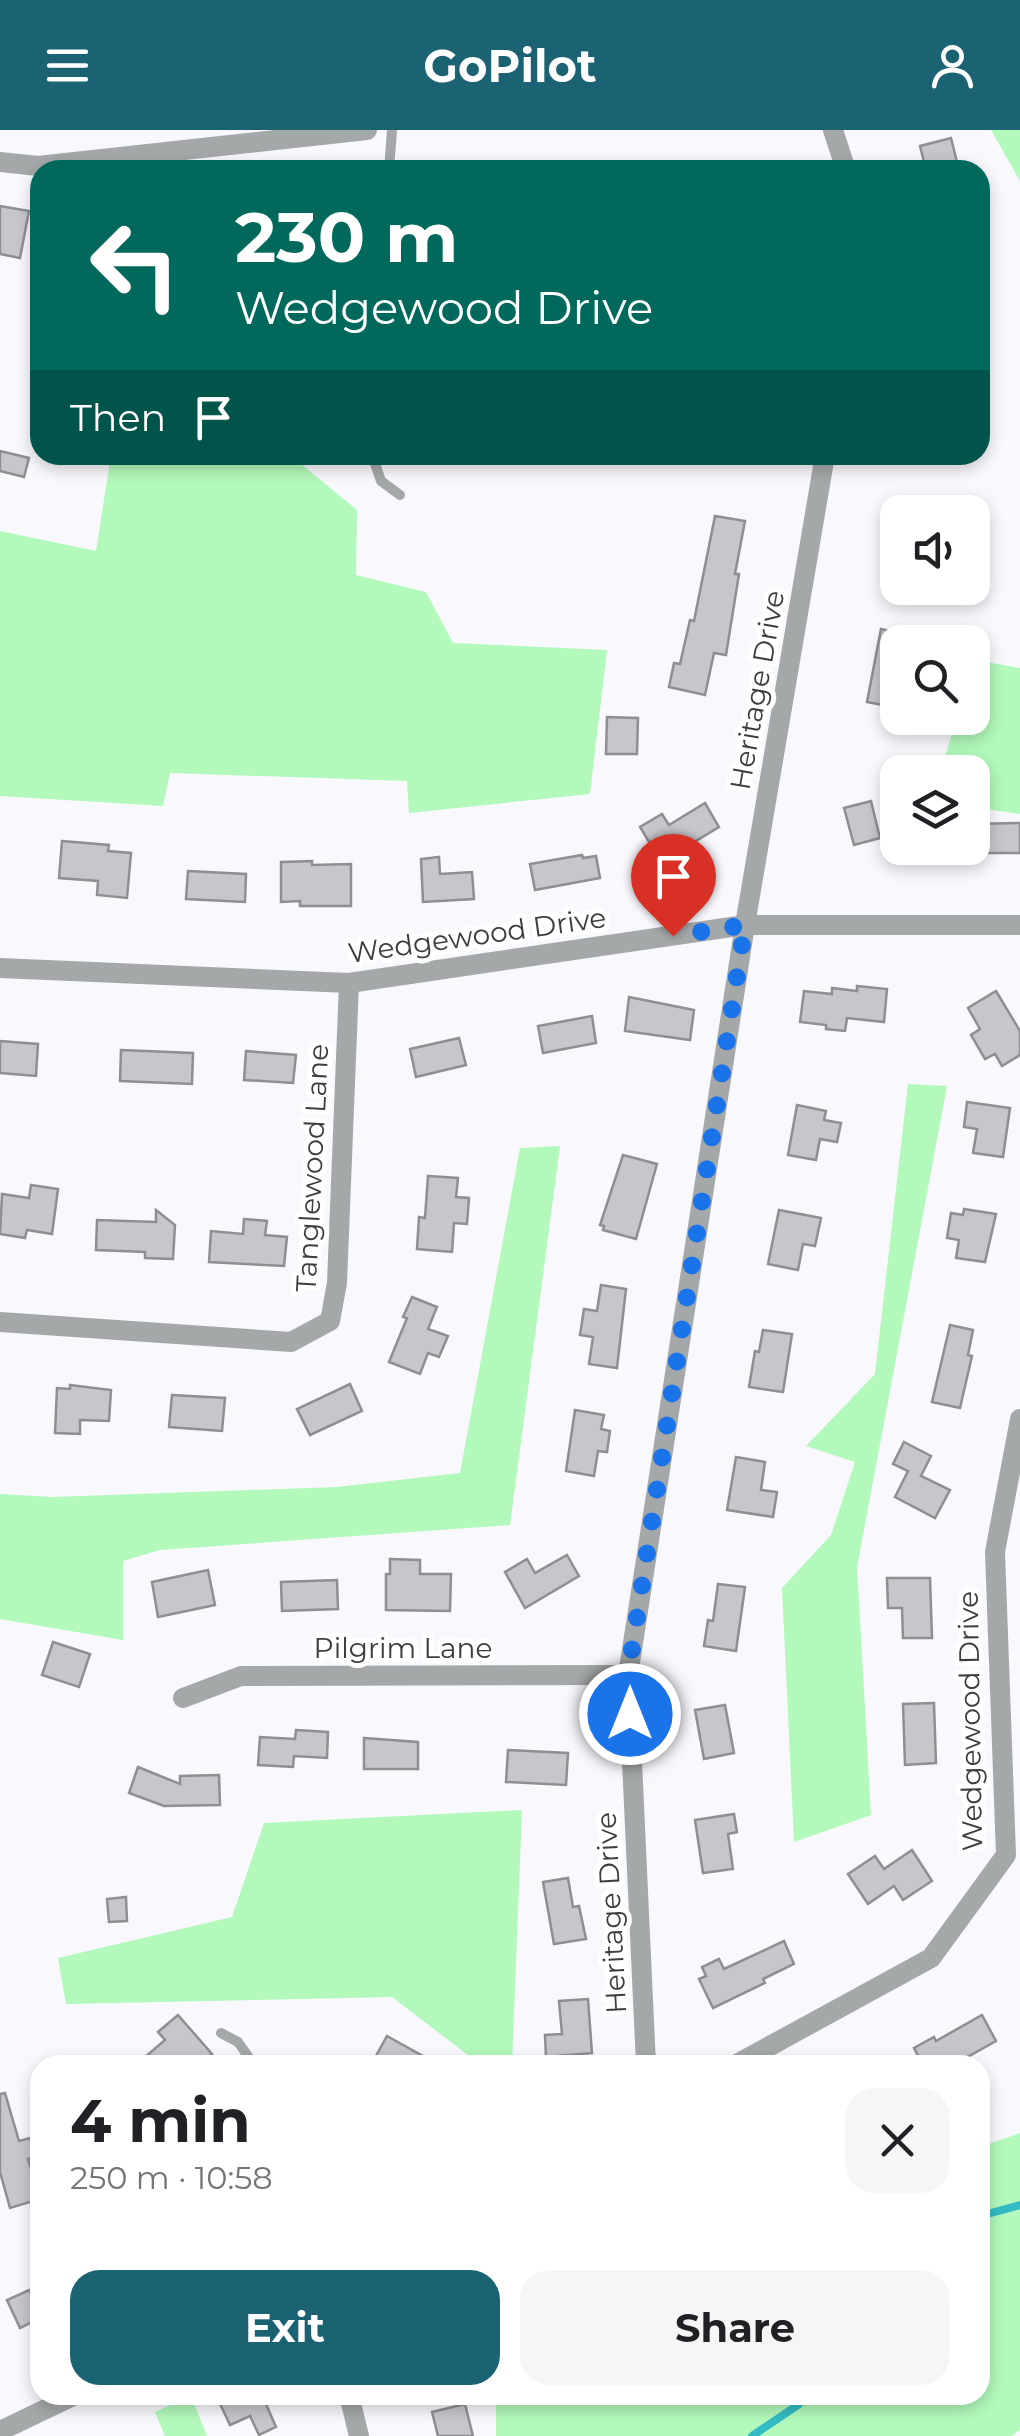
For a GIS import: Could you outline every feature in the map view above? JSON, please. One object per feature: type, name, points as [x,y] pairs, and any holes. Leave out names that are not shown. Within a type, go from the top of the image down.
[{"type":"street","points":[[93,160],[368,130]]},
{"type":"street","points":[[834,130],[843,160]]},
{"type":"street","points":[[0,162],[30,165]]},
{"type":"street","name":"Heritage Drive","points":[[646,2055],[628,1675],[745,925],[823,465]]},
{"type":"street","name":"Wedgewood Drive","points":[[0,968],[349,982],[745,925],[1020,925]]},
{"type":"street","name":"Tanglewood Lane","points":[[0,1322],[291,1342],[330,1320],[337,1283],[349,982]]},
{"type":"street","name":"Wedgewood Drive","points":[[753,2055],[932,1958],[1006,1855],[995,1552],[1020,1419]]},
{"type":"street","name":"Pilgrim Lane","points":[[182,1698],[242,1676],[628,1675]]},
{"type":"street","points":[[0,2431],[54,2405]]},
{"type":"street","points":[[351,2405],[359,2436]]},
{"type":"lane","points":[[390,160],[392,130]]},
{"type":"lane","points":[[375,465],[381,481],[400,496]]},
{"type":"lane","points":[[221,2033],[238,2042],[247,2055]]},
{"type":"green space","points":[[991,130],[1020,130],[1020,181]]},
{"type":"green space","points":[[109,465],[302,465],[357,510],[356,575],[426,592],[453,643],[607,650],[590,794],[409,813],[407,781],[170,773],[163,806],[0,796],[0,531],[96,551]]},
{"type":"green space","points":[[990,663],[1020,668],[1020,814],[990,810],[990,755],[945,755],[952,735],[990,735]]},
{"type":"green space","points":[[908,1084],[947,1086],[857,1567],[871,1815],[794,1842],[782,1588],[831,1535],[855,1462],[806,1446],[875,1374]]},
{"type":"green space","points":[[560,1146],[510,1525],[160,1550],[123,1561],[123,1640],[0,1619],[0,1494],[52,1497],[337,1487],[460,1473],[520,1148]]},
{"type":"green space","points":[[522,1810],[512,2055],[468,2055],[392,1997],[66,2004],[58,1958],[232,1917],[264,1823]]},
{"type":"green space","points":[[1020,2133],[1020,2430],[1012,2436],[496,2436],[496,2405],[990,2405],[990,2144]]},
{"type":"green space","points":[[171,2405],[195,2405],[207,2436],[165,2436],[155,2412]]},
{"type":"building","points":[[951,138],[956,160],[924,160],[920,146]]},
{"type":"building","points":[[0,206],[29,211],[20,258],[0,254]]},
{"type":"building","points":[[0,451],[29,458],[24,477],[0,471]]},
{"type":"building","points":[[715,516],[745,521],[726,655],[714,653],[705,695],[669,687],[674,663],[680,664],[690,620],[694,621]]},
{"type":"building","points":[[880,634],[880,705],[867,702]]},
{"type":"building","points":[[607,717],[638,718],[637,754],[606,754]]},
{"type":"building","points":[[871,801],[880,838],[854,845],[844,808]]},
{"type":"building","points":[[705,803],[719,827],[661,862],[640,827],[662,814],[669,825]]},
{"type":"building","points":[[1020,823],[1020,853],[990,853],[990,824]]},
{"type":"building","points":[[62,841],[109,845],[108,851],[131,853],[127,898],[97,895],[98,881],[59,878]]},
{"type":"building","points":[[596,856],[600,878],[535,890],[530,864]]},
{"type":"building","points":[[439,857],[440,874],[472,872],[474,899],[423,902],[421,859]]},
{"type":"building","points":[[312,861],[312,865],[351,864],[351,906],[281,902],[281,862]]},
{"type":"building","points":[[188,871],[246,874],[245,902],[186,899]]},
{"type":"building","points":[[857,986],[887,989],[884,1022],[847,1018],[845,1031],[800,1022],[804,991],[832,994],[832,988],[857,991]]},
{"type":"building","points":[[996,991],[1020,1031],[1020,1055],[1002,1066],[995,1054],[985,1059],[971,1035],[980,1029],[968,1008]]},
{"type":"building","points":[[629,997],[694,1010],[690,1040],[625,1031]]},
{"type":"building","points":[[592,1016],[596,1043],[543,1053],[538,1026]]},
{"type":"building","points":[[459,1038],[466,1065],[416,1077],[410,1049]]},
{"type":"building","points":[[0,1041],[38,1044],[36,1076],[0,1073]]},
{"type":"building","points":[[121,1050],[193,1053],[192,1084],[120,1081]]},
{"type":"building","points":[[246,1051],[296,1055],[293,1083],[244,1080]]},
{"type":"building","points":[[967,1102],[1010,1108],[1003,1157],[973,1153],[977,1129],[964,1127]]},
{"type":"building","points":[[797,1105],[826,1111],[824,1120],[841,1123],[837,1142],[820,1139],[816,1160],[788,1155]]},
{"type":"building","points":[[623,1155],[657,1164],[636,1239],[603,1230],[600,1225]]},
{"type":"building","points":[[428,1176],[458,1178],[456,1197],[469,1198],[467,1224],[454,1223],[452,1252],[417,1249],[419,1217],[425,1218]]},
{"type":"building","points":[[31,1185],[58,1189],[52,1234],[27,1230],[25,1238],[0,1234],[2,1194],[29,1198]]},
{"type":"building","points":[[964,1209],[996,1214],[985,1262],[956,1258],[959,1240],[947,1238],[951,1213],[963,1215]]},
{"type":"building","points":[[156,1210],[175,1225],[173,1259],[145,1258],[145,1252],[96,1250],[97,1220],[156,1222]]},
{"type":"building","points":[[779,1210],[821,1218],[815,1246],[803,1244],[798,1270],[768,1264]]},
{"type":"building","points":[[244,1219],[267,1221],[265,1235],[287,1237],[284,1266],[209,1262],[211,1231],[243,1234]]},
{"type":"building","points":[[601,1285],[626,1289],[617,1368],[589,1364],[593,1337],[580,1335],[584,1309],[597,1311]]},
{"type":"building","points":[[412,1297],[437,1307],[428,1329],[448,1336],[439,1357],[428,1353],[420,1374],[389,1362]]},
{"type":"building","points":[[950,1325],[973,1330],[968,1355],[972,1356],[960,1408],[932,1402]]},
{"type":"building","points":[[763,1330],[792,1334],[783,1392],[749,1387]]},
{"type":"building","points":[[350,1384],[362,1411],[310,1435],[297,1409]]},
{"type":"building","points":[[70,1385],[111,1390],[109,1421],[80,1420],[80,1434],[55,1433],[57,1388],[70,1389]]},
{"type":"building","points":[[172,1395],[225,1398],[222,1431],[169,1427]]},
{"type":"building","points":[[575,1410],[604,1415],[601,1429],[610,1431],[607,1452],[598,1451],[594,1476],[566,1471]]},
{"type":"building","points":[[904,1442],[931,1456],[921,1476],[950,1490],[935,1518],[895,1497],[908,1471],[893,1464]]},
{"type":"building","points":[[736,1457],[765,1462],[761,1490],[777,1492],[773,1517],[727,1510]]},
{"type":"building","points":[[567,1555],[579,1576],[525,1608],[505,1572],[527,1559],[535,1573]]},
{"type":"building","points":[[390,1559],[420,1560],[420,1574],[451,1574],[450,1611],[386,1610]]},
{"type":"building","points":[[208,1570],[215,1605],[158,1617],[152,1582]]},
{"type":"building","points":[[887,1578],[930,1578],[932,1638],[903,1638],[902,1608],[888,1608]]},
{"type":"building","points":[[337,1580],[338,1609],[282,1611],[281,1582]]},
{"type":"building","points":[[718,1584],[745,1587],[736,1651],[704,1646],[708,1620],[713,1621]]},
{"type":"building","points":[[53,1642],[90,1654],[79,1687],[42,1675]]},
{"type":"building","points":[[934,1703],[936,1763],[905,1765],[903,1704]]},
{"type":"building","points":[[725,1705],[734,1753],[704,1759],[695,1710]]},
{"type":"building","points":[[296,1730],[328,1732],[327,1758],[294,1756],[293,1767],[258,1765],[260,1737],[295,1739]]},
{"type":"building","points":[[364,1738],[418,1742],[418,1769],[364,1769]]},
{"type":"building","points":[[508,1750],[568,1753],[566,1785],[506,1782]]},
{"type":"building","points":[[138,1767],[180,1784],[180,1776],[219,1775],[220,1805],[164,1806],[129,1793]]},
{"type":"building","points":[[734,1814],[737,1832],[728,1834],[733,1869],[703,1873],[695,1820]]},
{"type":"building","points":[[912,1850],[932,1881],[903,1900],[894,1886],[868,1904],[848,1874],[875,1856],[884,1869]]},
{"type":"building","points":[[568,1878],[573,1907],[579,1906],[586,1939],[554,1944],[543,1882]]},
{"type":"building","points":[[126,1897],[127,1921],[109,1922],[107,1899]]},
{"type":"building","points":[[784,1941],[794,1964],[713,2008],[699,1979],[706,1976],[702,1967],[719,1959],[724,1969]]},
{"type":"building","points":[[588,1999],[592,2053],[546,2055],[545,2035],[562,2034],[559,2001]]},
{"type":"building","points":[[178,2015],[212,2054],[148,2055],[165,2040],[158,2032]]},
{"type":"building","points":[[982,2015],[996,2041],[971,2055],[918,2055],[914,2048],[934,2037],[936,2041]]},
{"type":"building","points":[[387,2036],[421,2055],[377,2055]]},
{"type":"building","points":[[5,2093],[19,2141],[30,2138],[30,2202],[10,2208],[0,2172],[0,2094]]},
{"type":"building","points":[[29,2290],[30,2323],[20,2328],[7,2300]]},
{"type":"building","points":[[221,2405],[266,2405],[276,2427],[259,2435],[250,2416],[230,2425]]},
{"type":"building","points":[[465,2405],[473,2436],[438,2436],[432,2412]]},
{"type":"waterway","points":[[990,2213],[1020,2205]]},
{"type":"waterway","points":[[752,2436],[798,2405]]},
{"type":"route","points":[[630,1714],[628,1675],[745,925],[673,936]]}]
